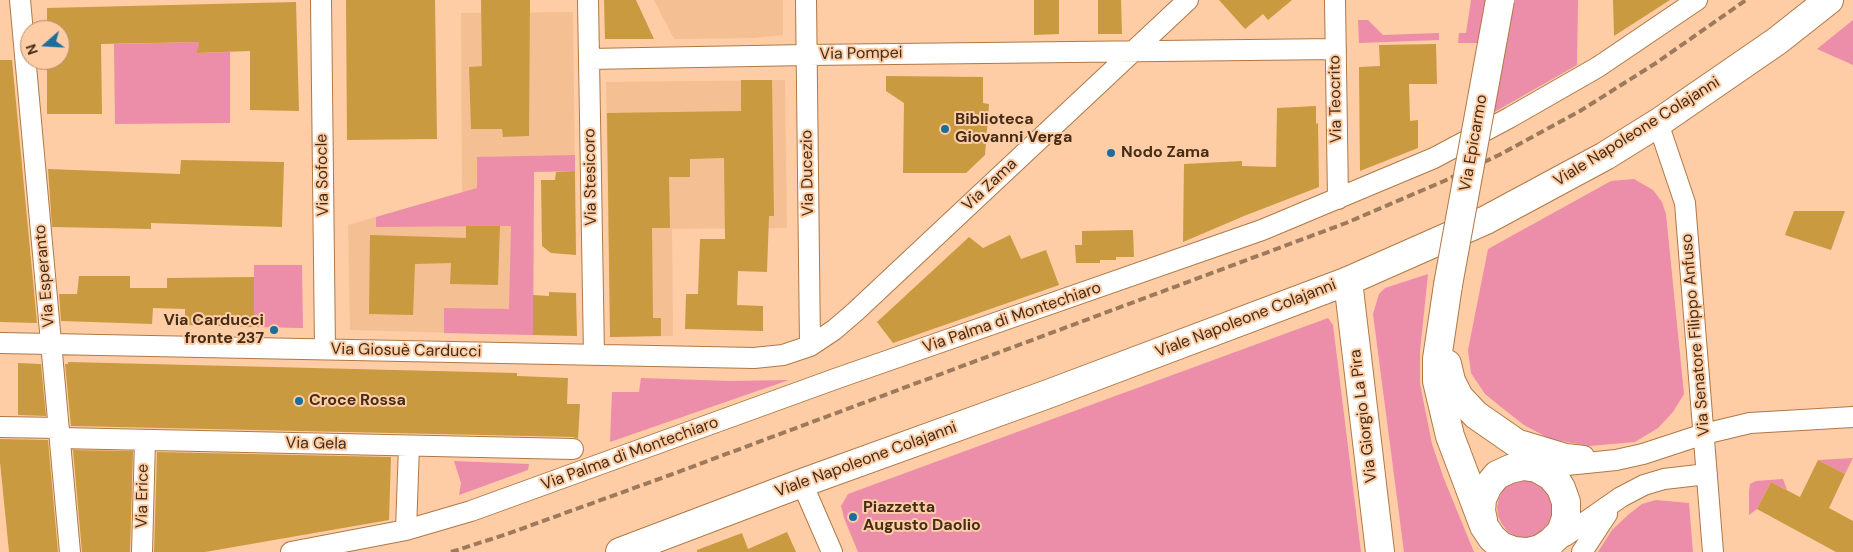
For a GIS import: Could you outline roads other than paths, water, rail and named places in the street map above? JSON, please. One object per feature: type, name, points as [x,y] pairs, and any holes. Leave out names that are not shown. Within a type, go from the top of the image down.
[{"type":"street","name":"Via Esperanto","points":[[20,0],[70,552]]},
{"type":"street","name":"Via Sofocle","points":[[321,0],[325,349]]},
{"type":"street","name":"Via Stesicoro","points":[[588,0],[594,355]]},
{"type":"street","name":"Via Ducezio","points":[[806,0],[810,346]]},
{"type":"street","name":"Via Zama","points":[[810,346],[834,330],[855,312],[1188,0]]},
{"type":"street","name":"Via Teocrito","points":[[1335,0],[1338,199]]},
{"type":"street","name":"Via Epicarmo","points":[[1448,285],[1500,0]]},
{"type":"street","name":"Via Palma di Montechiaro","points":[[291,552],[406,530],[471,511],[835,379],[1262,230],[1434,158],[1598,68],[1697,0]]},
{"type":"street","name":"Viale Napoleone Colajanni","points":[[621,552],[802,483],[1048,394],[1348,280],[1486,220],[1605,156],[1658,123],[1777,41],[1829,0]]},
{"type":"street","name":"Via Pompei","points":[[589,60],[807,55],[1336,49]]},
{"type":"street","name":"Via Senatore Filippo Anfuso","points":[[1658,123],[1685,203],[1713,552]]},
{"type":"street","name":"Via Giorgio La Pira","points":[[1348,280],[1380,552]]},
{"type":"street","points":[[1448,285],[1446,360],[1451,381],[1459,397],[1476,415],[1502,433],[1549,474],[1566,502],[1554,543]]},
{"type":"street","points":[[1448,285],[1437,359],[1437,381],[1450,436],[1495,552]]},
{"type":"street","name":"Via Giosuè Carducci","points":[[0,343],[754,358],[783,354],[810,346]]},
{"type":"street","points":[[1707,474],[1644,485],[1621,497],[1554,543],[1514,551],[1502,546],[1492,538],[1484,526],[1481,511],[1482,499],[1488,486],[1497,476],[1510,468],[1523,466],[1549,474],[1644,454],[1704,434],[1750,424],[1853,417]]},
{"type":"street","name":"Via Gela","points":[[0,426],[145,440],[573,449]]},
{"type":"street","points":[[1502,433],[1566,454],[1616,460]]},
{"type":"street","name":"Via Erice","points":[[142,552],[145,440]]},
{"type":"street","points":[[406,530],[409,446]]},
{"type":"street","points":[[802,483],[832,552]]},
{"type":"railway","points":[[451,552],[507,534],[670,475],[1346,223],[1499,155],[1580,111],[1656,63],[1746,0]]},
{"type":"place","name":"Biblioteca Giovanni Verga","points":[[945,129]]},
{"type":"place","name":"Nodo Zama","points":[[1111,153]]},
{"type":"place","name":"Via Carducci fronte 237","points":[[274,330]]},
{"type":"place","name":"Croce Rossa","points":[[299,401]]},
{"type":"place","name":"Piazzetta Augusto Daolio","points":[[853,517]]}]
